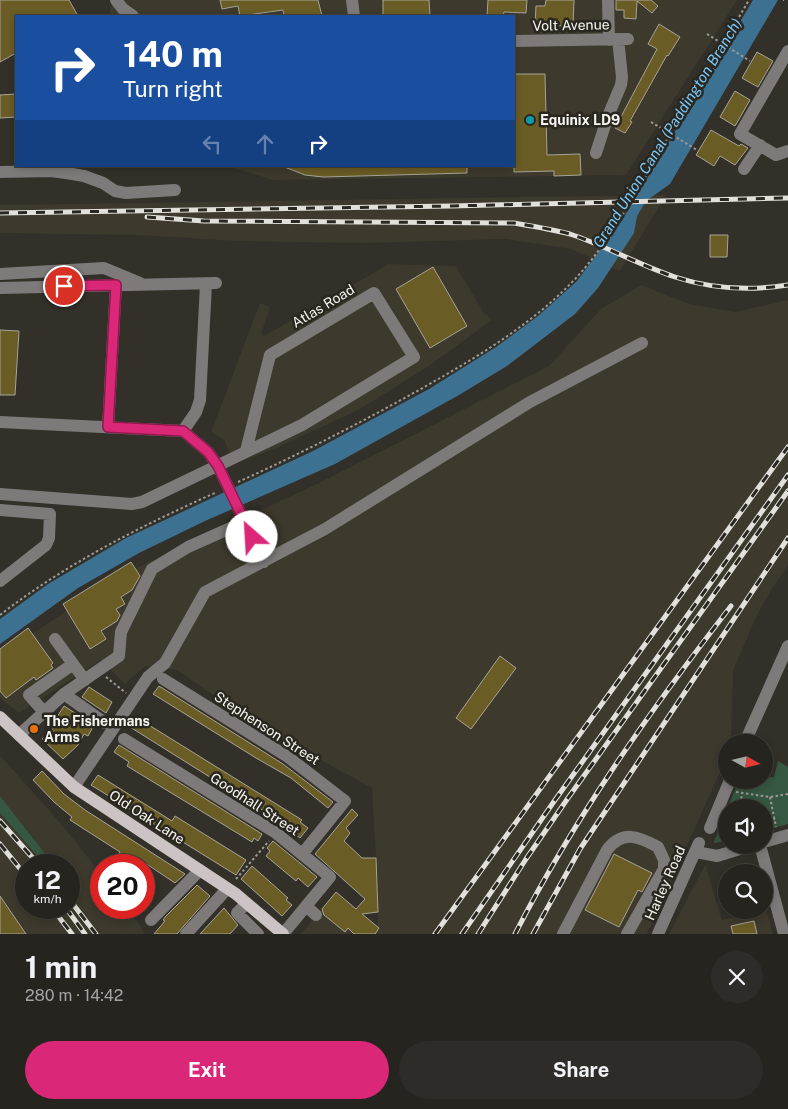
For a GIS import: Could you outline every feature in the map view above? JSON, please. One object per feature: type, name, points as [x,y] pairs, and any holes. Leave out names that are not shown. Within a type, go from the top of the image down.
[{"type":"main road","name":"Old Oak Lane","points":[[0,716],[74,787],[200,870],[283,934]]},
{"type":"street","points":[[116,0],[123,9],[132,15]]},
{"type":"street","points":[[352,0],[354,15]]},
{"type":"street","points":[[596,153],[622,77],[618,39],[608,0]]},
{"type":"street","name":"Volt Avenue","points":[[515,41],[618,39]]},
{"type":"street","points":[[788,51],[740,134],[776,155],[788,151]]},
{"type":"street","points":[[744,169],[760,145]]},
{"type":"street","points":[[0,172],[66,173],[84,176],[104,183],[115,192],[175,190]]},
{"type":"street","points":[[0,274],[104,268],[144,285]]},
{"type":"street","points":[[0,288],[211,284],[200,400],[196,412],[183,431]]},
{"type":"street","points":[[108,427],[116,285]]},
{"type":"street","name":"Atlas Road","points":[[0,494],[132,504],[142,502],[219,469],[246,451],[302,425],[414,356],[374,293],[270,355],[246,451]]},
{"type":"street","points":[[74,787],[148,677],[165,662],[205,592],[325,529],[530,402],[642,343]]},
{"type":"street","points":[[0,422],[183,431],[208,452],[219,469],[240,526],[264,562]]},
{"type":"street","points":[[0,510],[50,514],[49,538],[46,545],[0,581]]},
{"type":"street","points":[[19,735],[64,694],[119,656],[121,632],[152,569],[188,547],[240,526]]},
{"type":"street","points":[[55,639],[85,680]]},
{"type":"street","points":[[749,734],[788,646]]},
{"type":"street","points":[[44,712],[29,695],[72,664]]},
{"type":"street","name":"Stephenson Street","points":[[163,679],[288,757],[346,801],[303,853]]},
{"type":"street","points":[[64,694],[106,723]]},
{"type":"street","name":"Goodhall Street","points":[[124,739],[276,833],[303,853],[330,877],[283,934]]},
{"type":"street","points":[[710,828],[730,789]]},
{"type":"street","points":[[564,934],[607,850],[614,842],[629,837],[638,837],[658,847],[664,860],[664,869],[627,934]]},
{"type":"street","name":"Harley Road","points":[[658,934],[698,848],[717,856],[724,854]]},
{"type":"street","points":[[771,854],[784,934]]},
{"type":"street","points":[[151,920],[200,870]]},
{"type":"street","points":[[186,934],[227,889]]},
{"type":"street","points":[[246,904],[237,913],[258,934]]},
{"type":"street","points":[[306,906],[316,915]]},
{"type":"path","points":[[235,484],[326,440],[439,378],[494,345],[537,314],[575,279],[596,254],[622,217],[749,0]]},
{"type":"path","points":[[707,34],[750,61]]},
{"type":"path","points":[[651,122],[697,150]]},
{"type":"path","points":[[0,615],[46,582],[110,544],[151,522],[218,491]]},
{"type":"path","points":[[99,671],[133,699]]},
{"type":"path","points":[[737,789],[744,793],[770,797],[788,794]]},
{"type":"path","points":[[741,799],[744,793]]},
{"type":"path","points":[[770,797],[775,819],[773,826]]},
{"type":"path","points":[[236,879],[276,833]]},
{"type":"shaded area","points":[[112,0],[737,0],[626,175],[273,180],[230,167],[515,167],[515,15],[109,15]]},
{"type":"shaded area","points":[[666,195],[620,271],[571,249],[507,239],[363,243],[237,241],[139,235],[0,233],[0,205]]},
{"type":"shaded area","points":[[389,264],[456,266],[485,315],[492,320],[429,366],[360,409],[279,447],[234,464],[224,440],[211,432],[260,303],[270,307],[261,334],[264,336]]},
{"type":"shaded area","points":[[641,285],[689,304],[735,312],[788,300],[788,565],[757,615],[733,671],[731,734],[718,734],[718,777],[647,934],[301,934],[334,895],[378,927],[372,788],[260,727],[177,670],[145,666],[125,684],[101,660],[19,713],[0,698],[0,655],[119,576],[319,483],[549,366],[601,309]]},
{"type":"shaded area","points":[[0,755],[62,825],[90,860],[90,919],[135,919],[145,934],[0,934],[0,813],[35,854],[15,854],[15,919],[80,919],[80,854],[45,854],[0,796]]},
{"type":"shaded area","points":[[706,866],[718,906],[718,919],[769,919],[773,934],[669,934]]},
{"type":"green space","points":[[778,761],[788,767],[788,824],[773,828],[773,799],[731,799],[735,789],[773,789]]},
{"type":"green space","points":[[0,796],[45,854],[35,854],[0,813]]},
{"type":"green space","points":[[718,832],[718,842],[714,842]]},
{"type":"water","points":[[753,0],[778,0],[670,184],[646,201],[637,216],[634,233],[598,288],[575,314],[507,366],[459,395],[335,464],[205,521],[139,553],[78,588],[0,644],[0,619],[48,584],[126,538],[313,451],[429,389],[496,347],[538,316],[577,281],[623,219]]},
{"type":"building","points":[[0,0],[69,0],[77,15],[15,15],[15,54],[0,62]]},
{"type":"building","points":[[220,0],[318,0],[322,15],[284,15],[283,10],[240,15],[238,6],[222,9]]},
{"type":"building","points":[[383,0],[429,0],[430,15],[383,15]]},
{"type":"building","points":[[488,0],[527,0],[526,13],[504,12],[503,15],[487,15]]},
{"type":"building","points":[[546,0],[574,0],[573,26],[535,25],[536,6],[545,6]]},
{"type":"building","points":[[616,0],[651,0],[658,6],[652,13],[637,1],[636,19],[624,18],[624,10],[616,10]]},
{"type":"building","points":[[659,24],[680,37],[667,55],[625,133],[615,128],[657,49],[648,44]]},
{"type":"building","points":[[757,52],[773,61],[758,87],[742,78]]},
{"type":"building","name":"Equinix LD9","points":[[515,74],[545,74],[547,155],[580,154],[581,175],[554,176],[554,171],[514,172]]},
{"type":"building","points":[[735,91],[750,100],[735,126],[720,117]]},
{"type":"building","points":[[15,94],[15,117],[0,118],[0,95]]},
{"type":"building","points":[[711,130],[739,146],[741,144],[748,148],[735,165],[720,156],[714,166],[696,155]]},
{"type":"building","points":[[285,167],[467,167],[467,173],[323,177],[305,175]]},
{"type":"building","points":[[710,235],[728,235],[727,257],[710,257]]},
{"type":"building","points":[[433,267],[467,326],[430,348],[396,289]]},
{"type":"building","points":[[0,330],[19,331],[15,395],[0,395]]},
{"type":"building","points":[[131,562],[140,576],[132,590],[121,597],[125,604],[116,609],[120,615],[117,621],[101,631],[106,639],[90,649],[63,604]]},
{"type":"building","points":[[28,628],[53,663],[51,665],[53,668],[36,680],[34,677],[6,698],[0,691],[0,649]]},
{"type":"building","points":[[500,656],[516,668],[471,729],[456,718]]},
{"type":"building","points":[[159,686],[283,764],[333,802],[328,808],[291,778],[153,694]]},
{"type":"building","points":[[89,687],[112,702],[106,713],[82,697]]},
{"type":"building","points":[[64,706],[94,725],[88,736],[84,734],[78,745],[63,759],[42,739],[62,720],[57,717]]},
{"type":"building","points":[[136,717],[302,820],[300,822],[308,828],[300,838],[272,816],[130,727]]},
{"type":"building","points":[[119,745],[262,834],[258,841],[254,838],[252,842],[127,766],[129,762],[114,752]]},
{"type":"building","points":[[42,771],[64,794],[85,810],[154,854],[119,854],[120,852],[70,820],[72,817],[54,802],[33,780]]},
{"type":"building","points":[[98,775],[172,821],[175,816],[246,860],[236,875],[91,785]]},
{"type":"building","points":[[352,809],[358,815],[346,828],[350,833],[344,841],[362,858],[376,858],[378,912],[362,914],[379,928],[375,934],[354,934],[348,928],[345,932],[324,915],[322,909],[336,892],[356,909],[365,899],[315,854]]},
{"type":"building","points":[[273,841],[317,877],[308,887],[298,878],[296,881],[266,856],[270,851],[267,848]]},
{"type":"building","points":[[614,854],[652,873],[642,892],[638,890],[619,927],[585,910]]},
{"type":"building","points":[[155,855],[185,874],[175,883],[155,870]]},
{"type":"building","points":[[252,866],[288,898],[286,900],[292,905],[282,916],[241,879]]},
{"type":"building","points":[[197,885],[210,896],[177,934],[154,934],[165,921],[163,920],[166,916]]},
{"type":"building","points":[[0,896],[26,934],[0,934]]},
{"type":"building","points":[[224,908],[238,925],[230,934],[200,934]]},
{"type":"building","points":[[754,921],[757,934],[733,934],[731,926]]},
{"type":"railway","points":[[0,213],[452,206],[788,198]]},
{"type":"railway","points":[[147,217],[204,221],[514,223],[570,234],[662,272],[689,281],[731,288],[760,288],[788,285]]},
{"type":"railway","points":[[435,934],[788,447]]},
{"type":"railway","points":[[462,934],[555,800],[788,475]]},
{"type":"railway","points":[[478,934],[568,798],[788,491]]},
{"type":"railway","points":[[533,934],[580,849],[788,538]]},
{"type":"railway","points":[[515,934],[538,891],[589,806],[643,724],[731,606]]},
{"type":"railway","points":[[0,821],[29,854]]},
{"type":"railway","points":[[0,844],[15,862]]},
{"type":"railway","points":[[80,913],[96,934]]},
{"type":"railway","points":[[60,919],[72,934]]},
{"type":"railway","points":[[74,919],[85,934]]},
{"type":"place","name":"Equinix LD9","points":[[530,120]]},
{"type":"place","name":"The Fishermans Arms","points":[[34,729]]},
{"type":"route","points":[[64,286],[116,285],[108,427],[183,431],[208,452],[218,466],[252,537]]},
{"type":"water label","name":"Grand Union Canal (Paddington Branch)","points":[[667,133]]}]
